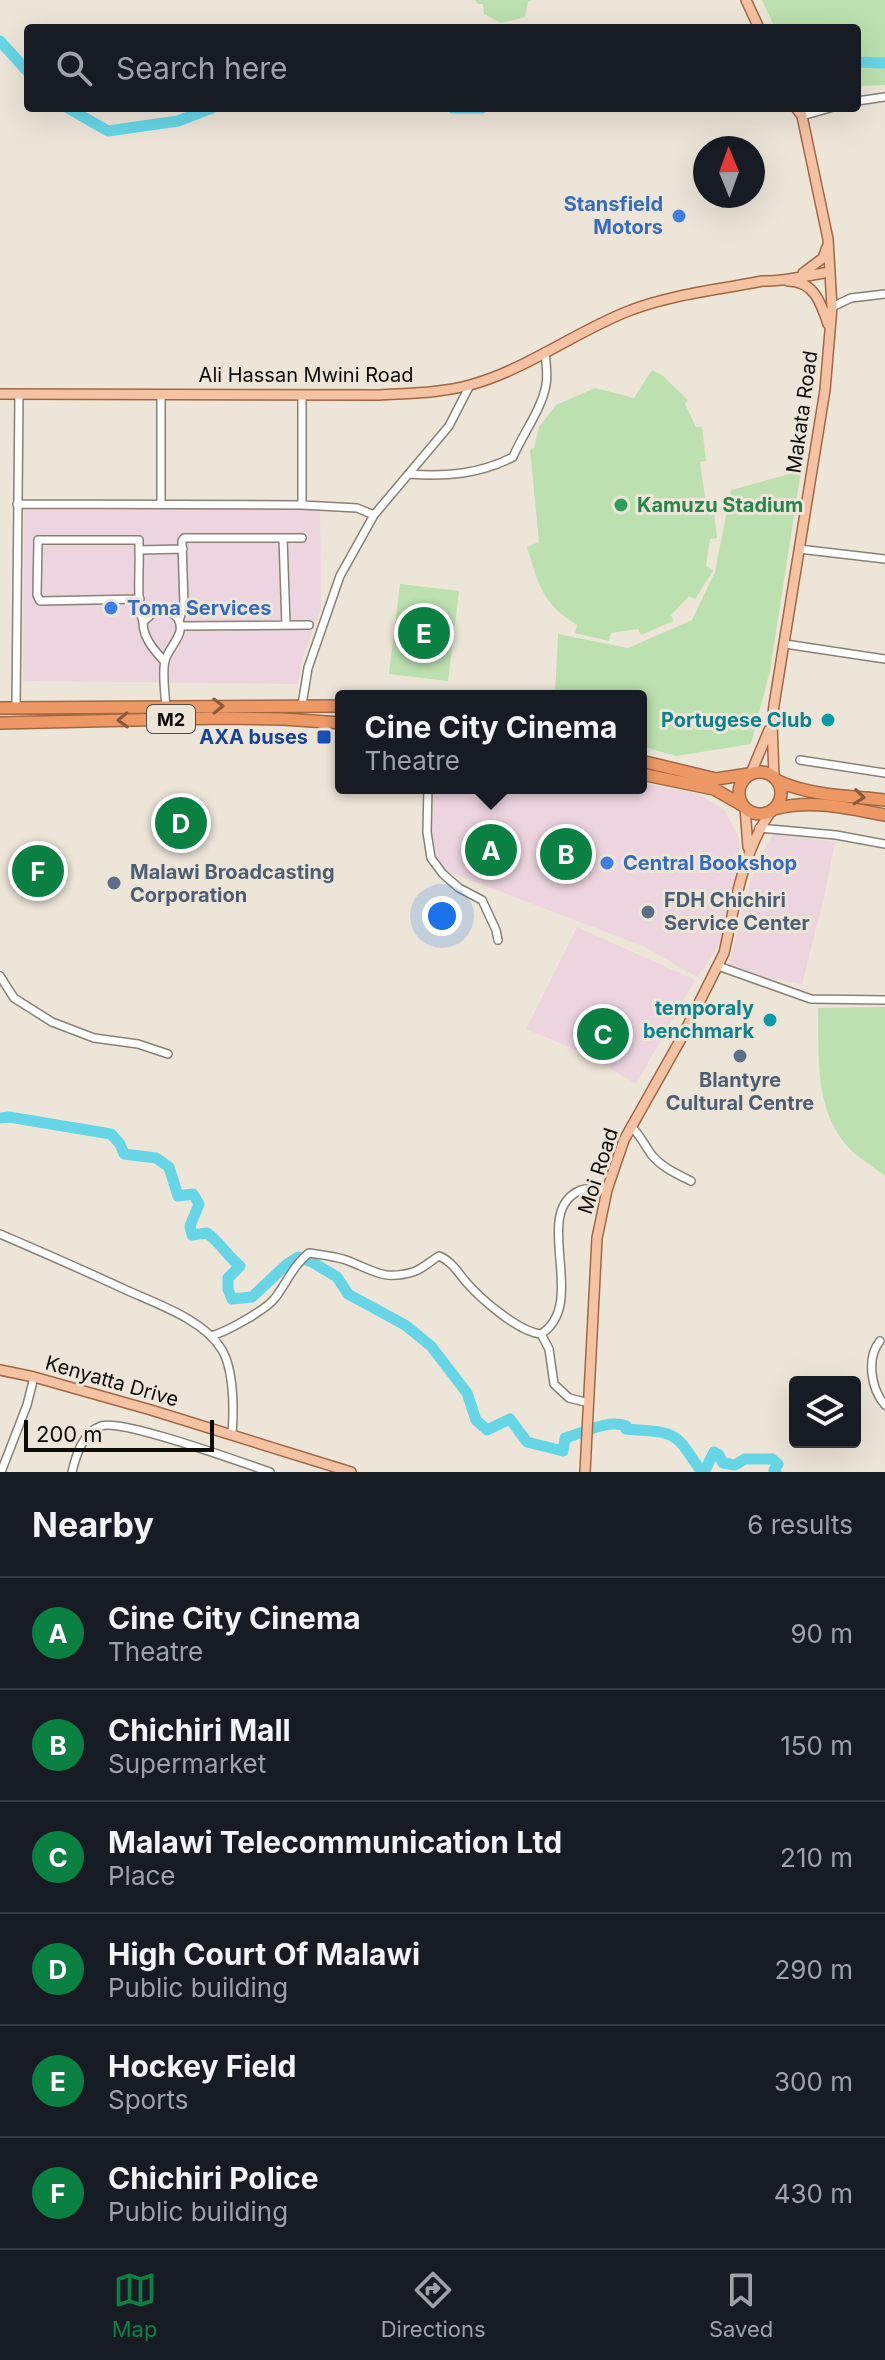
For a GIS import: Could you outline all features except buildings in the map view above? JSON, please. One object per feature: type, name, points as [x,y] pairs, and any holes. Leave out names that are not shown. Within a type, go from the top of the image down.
[{"type":"highway","name":"M2","points":[[0,708],[335,706]]},
{"type":"highway","name":"M2","points":[[0,723],[234,718],[335,723]]},
{"type":"highway","points":[[647,762],[724,780],[759,771],[792,788],[809,792],[885,800]]},
{"type":"highway","points":[[744,807],[738,792],[743,779],[750,774]]},
{"type":"highway","points":[[647,775],[714,789],[757,814],[797,804],[821,804],[885,815]]},
{"type":"highway","points":[[772,810],[781,796],[776,779]]},
{"type":"main road","points":[[746,0],[757,24]]},
{"type":"main road","name":"Makata Road","points":[[776,779],[772,723],[825,390],[832,307],[828,239],[799,112]]},
{"type":"main road","points":[[797,277],[823,258],[828,239]]},
{"type":"main road","name":"Ali Hassan Mwini Road","points":[[0,394],[379,395],[435,391],[470,385],[507,371],[629,310],[663,300],[762,281],[778,282],[830,272]]},
{"type":"main road","points":[[778,282],[795,281],[815,292],[830,331]]},
{"type":"main road","name":"Makata Road","points":[[750,774],[772,723]]},
{"type":"main road","points":[[744,807],[748,831],[746,858]]},
{"type":"main road","points":[[746,858],[759,828],[772,810]]},
{"type":"main road","name":"Moi Road","points":[[586,1470],[597,1238],[607,1190],[631,1126],[682,1037],[724,953],[746,858]]},
{"type":"main road","name":"Kenyatta Drive","points":[[0,1370],[232,1434],[322,1468],[351,1472]]},
{"type":"street","points":[[861,100],[885,97]]},
{"type":"street","points":[[832,307],[851,298],[885,294]]},
{"type":"street","points":[[409,474],[453,475],[491,468],[513,457],[541,404],[547,382],[545,352]]},
{"type":"street","points":[[302,705],[308,668],[340,576],[374,515],[449,426],[470,385]]},
{"type":"street","points":[[16,708],[19,394]]},
{"type":"street","points":[[302,395],[302,505]]},
{"type":"street","points":[[161,396],[161,504]]},
{"type":"street","points":[[17,504],[302,505],[357,508],[374,515]]},
{"type":"street","points":[[166,707],[164,661],[179,634],[184,605],[182,541],[186,537],[302,538]]},
{"type":"street","points":[[283,538],[286,625]]},
{"type":"street","points":[[140,599],[40,601],[37,595],[38,540],[139,540],[140,599],[140,614],[146,637],[164,661]]},
{"type":"street","points":[[139,550],[183,549]]},
{"type":"street","points":[[799,549],[885,559]]},
{"type":"street","points":[[143,622],[154,612],[167,612],[180,623],[309,625]]},
{"type":"street","points":[[785,644],[885,659]]},
{"type":"street","points":[[800,760],[885,773]]},
{"type":"street","points":[[428,794],[428,852],[443,874],[459,888],[482,900],[498,940]]},
{"type":"street","points":[[759,828],[836,835],[885,844]]},
{"type":"street","points":[[718,966],[811,999],[885,1000]]},
{"type":"street","points":[[0,976],[14,998],[52,1022],[94,1038],[138,1044],[168,1054]]},
{"type":"street","points":[[631,1126],[643,1138],[653,1156],[672,1172],[691,1181]]},
{"type":"street","points":[[211,1336],[224,1332],[265,1307],[275,1298],[301,1259],[309,1253],[346,1260],[388,1276],[423,1268],[439,1256],[448,1259],[468,1284],[501,1313],[532,1333],[541,1334],[553,1323],[560,1308],[559,1225],[562,1210],[580,1191],[607,1190]]},
{"type":"street","points":[[0,1234],[173,1311],[211,1336],[223,1351],[229,1377],[232,1434]]},
{"type":"street","points":[[541,1334],[549,1349],[554,1384],[569,1398],[589,1403]]},
{"type":"street","points":[[880,1341],[873,1356],[873,1377],[878,1398],[885,1405]]},
{"type":"street","points":[[1,1472],[3,1460],[27,1405],[34,1377]]},
{"type":"street","points":[[72,1472],[87,1436],[100,1426],[112,1424],[270,1472]]},
{"type":"shaded area","points":[[320,509],[321,609],[302,659],[298,684],[23,681],[24,510]]},
{"type":"shaded area","points":[[647,784],[695,793],[725,811],[739,838],[739,862],[730,895],[728,922],[720,944],[697,977],[645,947],[444,870],[431,850],[429,831],[434,794],[647,794]]},
{"type":"shaded area","points":[[773,834],[835,842],[802,984],[752,976],[728,968],[751,880]]},
{"type":"shaded area","points":[[577,927],[695,980],[636,1084],[588,1055],[526,1029]]},
{"type":"green space","points":[[475,0],[532,0],[528,2],[525,17],[501,23],[484,14],[483,4]]},
{"type":"green space","points":[[762,0],[885,0],[885,85],[861,86],[861,24],[773,24]]},
{"type":"green space","name":"Kamuzu Stadium","points":[[652,370],[663,376],[688,400],[685,404],[696,427],[702,427],[706,461],[700,462],[706,505],[713,505],[717,538],[710,539],[706,566],[713,571],[695,599],[689,596],[671,615],[673,621],[641,635],[638,629],[611,633],[609,641],[575,633],[577,625],[556,609],[538,582],[527,547],[539,542],[530,449],[534,448],[539,427],[556,405],[595,388],[634,398]]},
{"type":"green space","points":[[801,471],[770,670],[751,744],[676,756],[647,748],[647,690],[555,690],[558,634],[628,648],[692,620],[715,572],[731,490]]},
{"type":"green space","points":[[400,584],[459,591],[448,681],[389,674]]},
{"type":"green space","points":[[885,1007],[885,1176],[846,1145],[828,1114],[820,1080],[818,1008]]},
{"type":"waterway","points":[[0,41],[24,68]]},
{"type":"waterway","points":[[861,62],[885,63]]},
{"type":"waterway","points":[[75,112],[108,131],[178,121],[202,112]]},
{"type":"waterway","points":[[0,1118],[111,1134],[124,1154],[156,1158],[169,1167],[178,1196],[193,1194],[199,1204],[190,1226],[192,1235],[207,1233],[240,1266],[228,1278],[232,1299],[252,1297],[298,1257],[312,1262],[337,1277],[348,1294],[405,1325],[431,1346],[467,1393],[476,1420],[487,1430],[510,1419],[527,1442],[563,1451],[565,1438],[603,1425],[619,1424],[626,1426],[626,1429],[660,1432],[681,1442],[702,1472]]},
{"type":"waterway","points":[[704,1472],[714,1452],[723,1463],[735,1465],[745,1459],[772,1459],[778,1464],[774,1470],[776,1472]]},
{"type":"place","name":"Stansfield Motors","points":[[679,216]]},
{"type":"place","name":"Kamuzu Stadium","points":[[621,505]]},
{"type":"place","name":"Toma Services","points":[[111,608]]},
{"type":"place","name":"Hockey Field","points":[[424,633]]},
{"type":"place","name":"Portugese Club","points":[[828,720]]},
{"type":"place","name":"AXA buses","points":[[324,737]]},
{"type":"place","name":"High Court Of Malawi","points":[[181,823]]},
{"type":"place","name":"Cine City Cinema","points":[[491,850]]},
{"type":"place","name":"Chichiri Mall","points":[[566,854]]},
{"type":"place","name":"Central Bookshop","points":[[607,863]]},
{"type":"place","name":"Chichiri Police","points":[[38,871]]},
{"type":"place","name":"Malawi Broadcasting Corporation","points":[[114,883]]},
{"type":"place","name":"FDH Chichiri Service Center","points":[[648,912]]},
{"type":"place","name":"temporaly benchmark","points":[[770,1020]]},
{"type":"place","name":"Malawi Telecommunication Ltd","points":[[603,1034]]},
{"type":"place","name":"Blantyre Cultural Centre","points":[[740,1056]]}]
